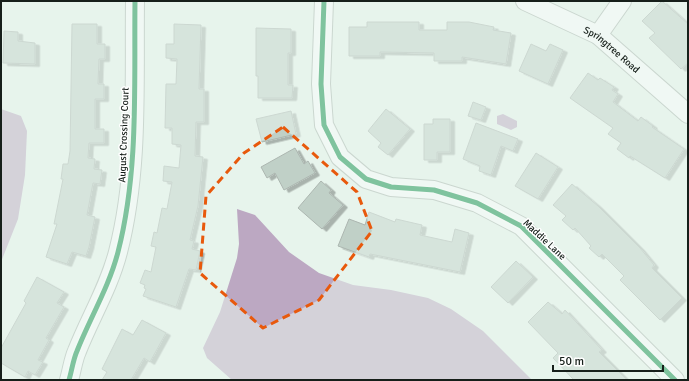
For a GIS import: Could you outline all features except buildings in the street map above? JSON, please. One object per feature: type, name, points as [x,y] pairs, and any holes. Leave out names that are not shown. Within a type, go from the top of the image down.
[{"type":"street","name":"August Crossing Court","points":[[69,380],[76,352],[107,285],[116,260],[128,207],[133,159],[135,1]]},
{"type":"street","name":"Maddie Lane","points":[[324,1],[321,84],[324,125],[340,157],[366,179],[391,187],[434,190],[477,203],[521,226],[674,380]]},
{"type":"street","name":"Springtree Road","points":[[525,1],[598,35],[688,114]]},
{"type":"street","points":[[598,35],[622,1]]},
{"type":"highlighted area","points":[[283,127],[357,192],[372,231],[319,300],[263,328],[200,273],[206,196],[244,153]]},
{"type":"shaded area","points":[[1,109],[21,116],[27,131],[25,175],[18,219],[1,262]]},
{"type":"shaded area","points":[[503,114],[517,121],[517,127],[511,130],[497,124],[497,116]]},
{"type":"shaded area","points":[[237,209],[255,215],[289,252],[319,273],[353,285],[391,290],[428,298],[451,309],[483,331],[532,380],[232,380],[207,358],[203,348],[220,312],[237,258],[239,244]]},
{"type":"cycle path","points":[[69,380],[82,339],[110,278],[125,221],[134,127],[135,1]]},
{"type":"cycle path","points":[[324,1],[321,84],[324,125],[340,157],[366,179],[391,187],[434,190],[477,203],[521,226],[675,380]]}]
